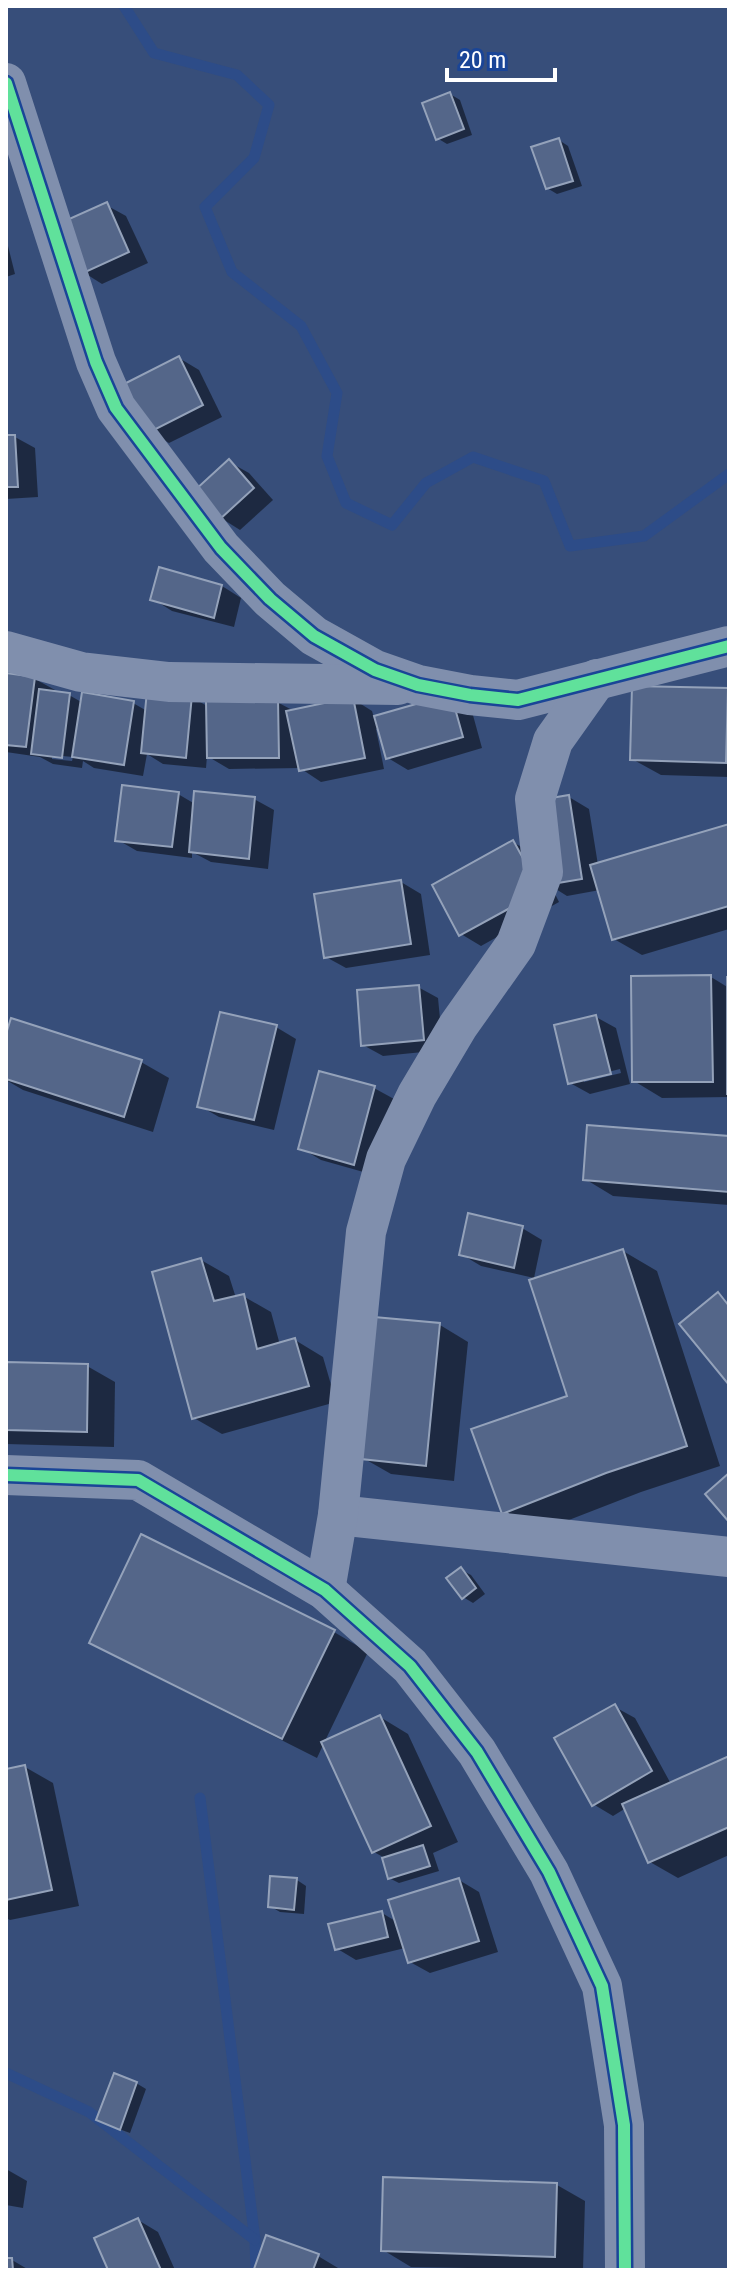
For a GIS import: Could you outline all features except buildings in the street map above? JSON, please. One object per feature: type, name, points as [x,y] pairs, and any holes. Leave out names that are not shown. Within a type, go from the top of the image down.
[{"type":"street","points":[[6,83],[96,362],[116,408],[221,548],[270,599],[314,636],[375,670],[418,685],[518,700],[729,646]]},
{"type":"street","points":[[6,651],[81,672],[169,682],[418,685]]},
{"type":"street","points":[[325,1590],[338,1515],[366,1232],[386,1159],[417,1095],[458,1026],[516,944],[543,872],[535,799],[539,784],[553,741],[597,679]]},
{"type":"street","points":[[6,1475],[138,1480],[325,1590],[410,1666],[477,1752],[549,1872],[602,1986],[624,2125],[625,2270]]},
{"type":"street","points":[[338,1515],[729,1557]]},
{"type":"waterway","points":[[124,6],[154,53],[237,75],[269,105],[254,158],[205,207],[232,272],[301,326],[337,393],[327,456],[346,503],[392,525],[426,483],[473,457],[544,481],[570,546],[644,536],[729,474]]},
{"type":"waterway","points":[[200,1798],[255,2240],[256,2270]]},
{"type":"waterway","points":[[6,2073],[89,2112],[255,2240]]},
{"type":"cycle path","points":[[6,83],[96,362],[116,408],[221,548],[270,599],[314,636],[375,670],[418,685],[518,700],[729,646]]},
{"type":"cycle path","points":[[6,1475],[138,1480],[325,1590],[410,1666],[477,1752],[549,1872],[602,1986],[624,2125],[625,2270]]}]
